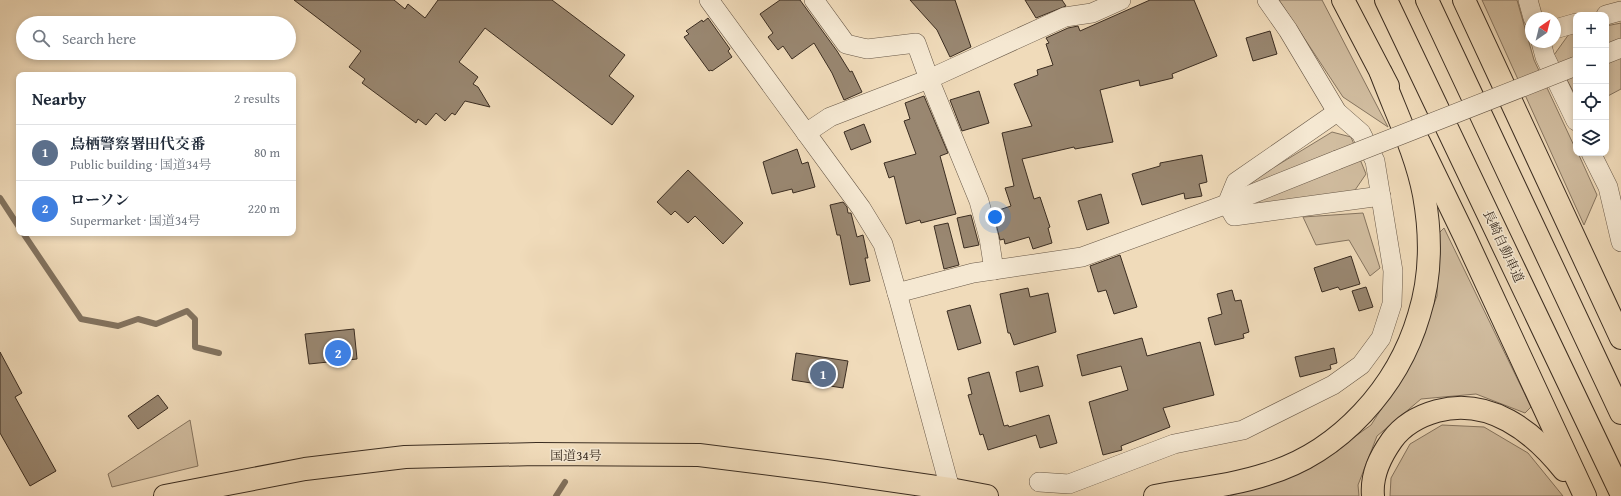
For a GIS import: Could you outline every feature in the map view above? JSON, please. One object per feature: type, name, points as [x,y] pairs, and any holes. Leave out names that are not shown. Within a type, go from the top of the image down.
[{"type":"highway","points":[[1343,0],[1430,163],[1585,496]]},
{"type":"highway","name":"長崎自動車道","points":[[1386,0],[1621,493]]},
{"type":"highway","points":[[1427,0],[1621,413]]},
{"type":"highway","points":[[1464,0],[1616,323],[1621,338]]},
{"type":"highway","points":[[1154,496],[1239,481],[1268,474],[1302,460],[1330,442],[1355,421],[1375,399],[1397,367],[1408,346],[1419,315],[1429,260],[1428,231],[1424,195],[1412,154],[1381,73]]},
{"type":"highway","points":[[1373,496],[1375,469],[1396,434],[1410,423],[1428,414],[1447,408],[1467,407],[1489,412],[1510,421],[1529,434],[1550,452],[1569,477],[1580,496]]},
{"type":"highway","name":"国道34号","points":[[165,496],[305,469],[405,457],[537,454],[700,455],[987,496]]},
{"type":"street","points":[[709,0],[861,208],[883,244],[951,492]]},
{"type":"street","points":[[814,0],[846,44],[867,49],[916,43],[929,79],[979,201],[989,238],[994,270]]},
{"type":"street","points":[[806,133],[830,117],[929,79],[1065,17],[1092,13],[1121,0]]},
{"type":"street","points":[[1039,482],[1069,484],[1174,444],[1243,430],[1333,385],[1361,365],[1381,338],[1392,304],[1394,271],[1375,161],[1361,133],[1337,112],[1288,30],[1267,0]]},
{"type":"street","points":[[1528,0],[1531,12]]},
{"type":"street","points":[[1609,14],[1621,11]]},
{"type":"street","points":[[1561,27],[1573,24]]},
{"type":"street","points":[[1543,48],[1545,57],[1576,120]]},
{"type":"street","points":[[1609,53],[1621,48]]},
{"type":"street","points":[[897,293],[973,273],[1082,257],[1227,204],[1573,67]]},
{"type":"street","points":[[1227,204],[1236,182],[1337,112]]},
{"type":"street","points":[[1592,156],[1608,187],[1621,242]]},
{"type":"street","points":[[1227,204],[1234,216],[1381,196]]},
{"type":"shaded area","points":[[1279,0],[1322,0],[1388,127],[1343,97]]},
{"type":"shaded area","points":[[1482,0],[1517,0],[1525,28],[1525,48],[1531,48],[1534,60],[1573,144],[1573,156],[1579,156],[1597,195],[1584,225]]},
{"type":"shaded area","points":[[1621,23],[1621,89],[1609,95],[1609,48],[1609,25]]},
{"type":"shaded area","points":[[1573,33],[1573,91],[1554,55],[1559,48],[1561,48],[1561,45],[1569,34]]},
{"type":"shaded area","points":[[1332,132],[1351,137],[1366,174],[1353,193],[1246,206],[1245,185]]},
{"type":"shaded area","points":[[1363,213],[1380,268],[1370,276],[1349,240],[1316,245],[1303,217]]},
{"type":"shaded area","points":[[1444,228],[1531,407],[1525,413],[1476,394],[1421,399],[1377,436],[1358,485],[1359,496],[1230,496],[1311,468],[1371,425],[1412,361],[1437,296],[1438,234]]},
{"type":"shaded area","points":[[190,420],[198,466],[112,487],[108,474]]},
{"type":"shaded area","points":[[1442,425],[1484,427],[1528,453],[1563,496],[1390,496],[1391,478],[1410,444]]},
{"type":"building","points":[[294,0],[394,0],[405,9],[408,4],[425,18],[438,0],[552,0],[625,55],[609,76],[634,96],[612,125],[485,28],[459,62],[478,77],[473,84],[478,87],[490,107],[465,101],[455,115],[452,113],[445,121],[436,113],[426,125],[418,119],[416,123],[362,83],[365,79],[349,67],[361,51]]},
{"type":"building","points":[[780,0],[800,0],[837,51],[850,72],[852,71],[862,92],[844,100],[832,73],[814,43],[792,59],[783,46],[778,50],[768,37],[773,33],[760,14]]},
{"type":"building","points":[[910,0],[955,0],[971,47],[950,57],[937,30]]},
{"type":"building","points":[[1025,0],[1062,0],[1066,6],[1036,18]]},
{"type":"building","points":[[1150,0],[1194,0],[1217,56],[1172,74],[1173,78],[1140,86],[1139,80],[1100,90],[1113,142],[1075,149],[1074,147],[1022,159],[1034,199],[1040,197],[1050,227],[1048,228],[1052,243],[1033,249],[1029,237],[1005,244],[1004,239],[1000,240],[993,212],[1011,206],[1005,188],[1014,186],[1002,133],[1032,126],[1014,84],[1038,75],[1037,70],[1053,65],[1046,44],[1049,43],[1046,38],[1068,28],[1078,26],[1080,31]]},
{"type":"building","points":[[708,18],[730,49],[728,51],[732,57],[712,71],[709,71],[684,37],[689,34],[686,31],[702,20],[703,22]]},
{"type":"building","points":[[1270,31],[1277,54],[1253,61],[1246,38]]},
{"type":"building","points":[[979,91],[989,123],[962,131],[950,100]]},
{"type":"building","points":[[924,96],[948,153],[940,156],[956,214],[921,223],[920,220],[906,224],[894,176],[889,178],[884,163],[916,154],[904,121],[910,119],[905,103]]},
{"type":"building","points":[[864,124],[871,142],[851,150],[844,132]]},
{"type":"building","points":[[797,149],[802,164],[808,162],[815,187],[793,193],[792,189],[772,194],[763,162]]},
{"type":"building","points":[[1202,155],[1207,182],[1199,184],[1202,196],[1185,199],[1184,193],[1142,205],[1132,174],[1160,166],[1160,163]]},
{"type":"building","points":[[688,170],[743,223],[723,244],[695,216],[688,223],[675,211],[671,215],[657,202]]},
{"type":"building","points":[[1101,194],[1109,223],[1087,230],[1078,201]]},
{"type":"building","points":[[843,202],[847,207],[848,213],[851,213],[857,237],[863,235],[868,258],[865,258],[870,281],[850,285],[840,235],[837,235],[830,205]]},
{"type":"building","points":[[971,215],[979,245],[964,248],[957,218]]},
{"type":"building","points":[[948,223],[959,265],[944,269],[934,226]]},
{"type":"building","points":[[1120,255],[1137,307],[1114,314],[1106,290],[1098,292],[1090,266]]},
{"type":"building","points":[[1351,256],[1360,284],[1340,290],[1338,287],[1322,292],[1314,268]]},
{"type":"building","points":[[1366,287],[1373,307],[1359,311],[1352,291]]},
{"type":"building","points":[[1028,288],[1030,297],[1048,293],[1056,332],[1014,345],[1010,333],[1008,333],[1000,294]]},
{"type":"building","points":[[1232,290],[1235,301],[1241,300],[1249,332],[1243,334],[1244,338],[1215,345],[1208,318],[1222,314],[1217,294]]},
{"type":"building","points":[[970,305],[981,343],[958,350],[947,311]]},
{"type":"building","points":[[354,329],[357,359],[309,364],[305,334]]},
{"type":"building","points":[[1142,338],[1147,356],[1200,342],[1214,395],[1163,408],[1170,427],[1121,446],[1122,450],[1103,455],[1089,402],[1128,390],[1121,366],[1082,376],[1077,355]]},
{"type":"building","points":[[1334,348],[1337,363],[1330,365],[1331,369],[1300,377],[1295,357]]},
{"type":"building","points":[[0,352],[22,393],[15,397],[56,471],[30,486],[0,433]]},
{"type":"building","points":[[796,353],[848,361],[843,388],[792,380]]},
{"type":"building","points":[[1038,366],[1043,386],[1020,392],[1016,372]]},
{"type":"building","points":[[989,372],[1004,426],[1008,425],[1009,427],[1049,415],[1057,443],[1040,448],[1036,435],[988,450],[983,434],[980,435],[968,395],[972,394],[968,378]]},
{"type":"building","points":[[158,395],[168,408],[138,429],[128,416]]},
{"type":"waterway","points":[[0,198],[16,222]]},
{"type":"waterway","points":[[25,236],[81,319],[118,326],[138,319],[156,324],[187,311],[195,319],[195,347],[219,353]]},
{"type":"waterway","points":[[556,496],[565,482]]},
{"type":"place","name":"ローソン","points":[[338,353]]},
{"type":"place","name":"鳥栖警察署田代交番","points":[[823,374]]}]
